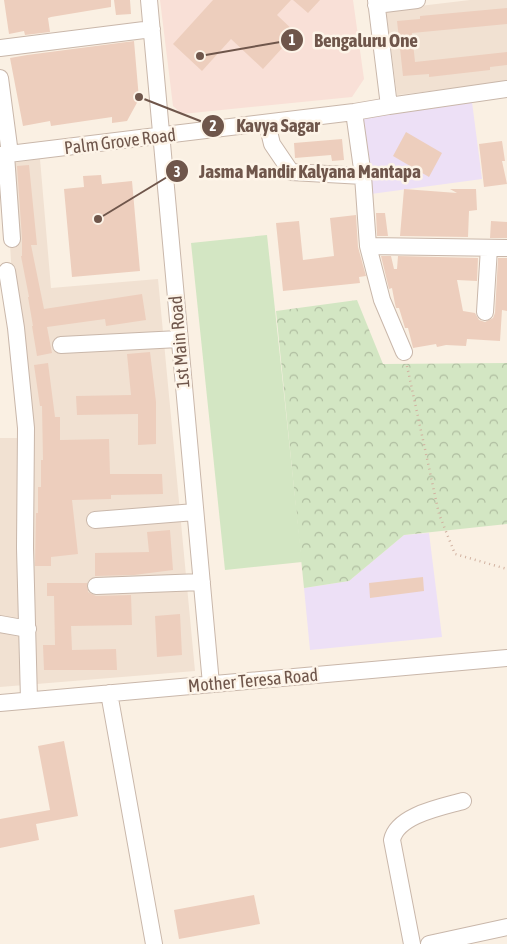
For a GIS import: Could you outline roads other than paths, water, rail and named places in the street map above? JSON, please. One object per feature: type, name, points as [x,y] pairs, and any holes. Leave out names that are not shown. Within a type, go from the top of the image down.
[{"type":"street","name":"1st Main Road","points":[[149,0],[211,684]]},
{"type":"street","points":[[389,106],[376,3],[418,0]]},
{"type":"street","points":[[0,48],[152,29]]},
{"type":"street","points":[[0,78],[12,239]]},
{"type":"street","name":"Palm Grove Road","points":[[5,155],[354,112],[507,89]]},
{"type":"street","points":[[354,112],[363,176],[368,246],[382,300],[404,352]]},
{"type":"street","points":[[267,123],[272,144],[291,172],[363,176]]},
{"type":"street","points":[[368,246],[507,248]]},
{"type":"street","points":[[485,312],[489,248]]},
{"type":"street","points":[[7,271],[16,328],[26,428],[25,548],[29,700]]},
{"type":"street","points":[[61,345],[179,339]]},
{"type":"street","points":[[95,520],[195,512]]},
{"type":"street","points":[[96,586],[202,582]]},
{"type":"street","points":[[0,624],[28,629]]},
{"type":"street","name":"Mother Teresa Road","points":[[0,703],[507,658]]},
{"type":"street","points":[[109,693],[154,944]]},
{"type":"street","points":[[412,944],[392,840],[394,833],[403,824],[430,810],[463,801]]},
{"type":"street","points":[[429,944],[507,927]]},
{"type":"place","name":"Bengaluru One","points":[[200,56]]},
{"type":"place","name":"Kavya Sagar","points":[[139,97]]},
{"type":"place","name":"Jasma Mandir Kalyana Mantapa","points":[[98,219]]}]
